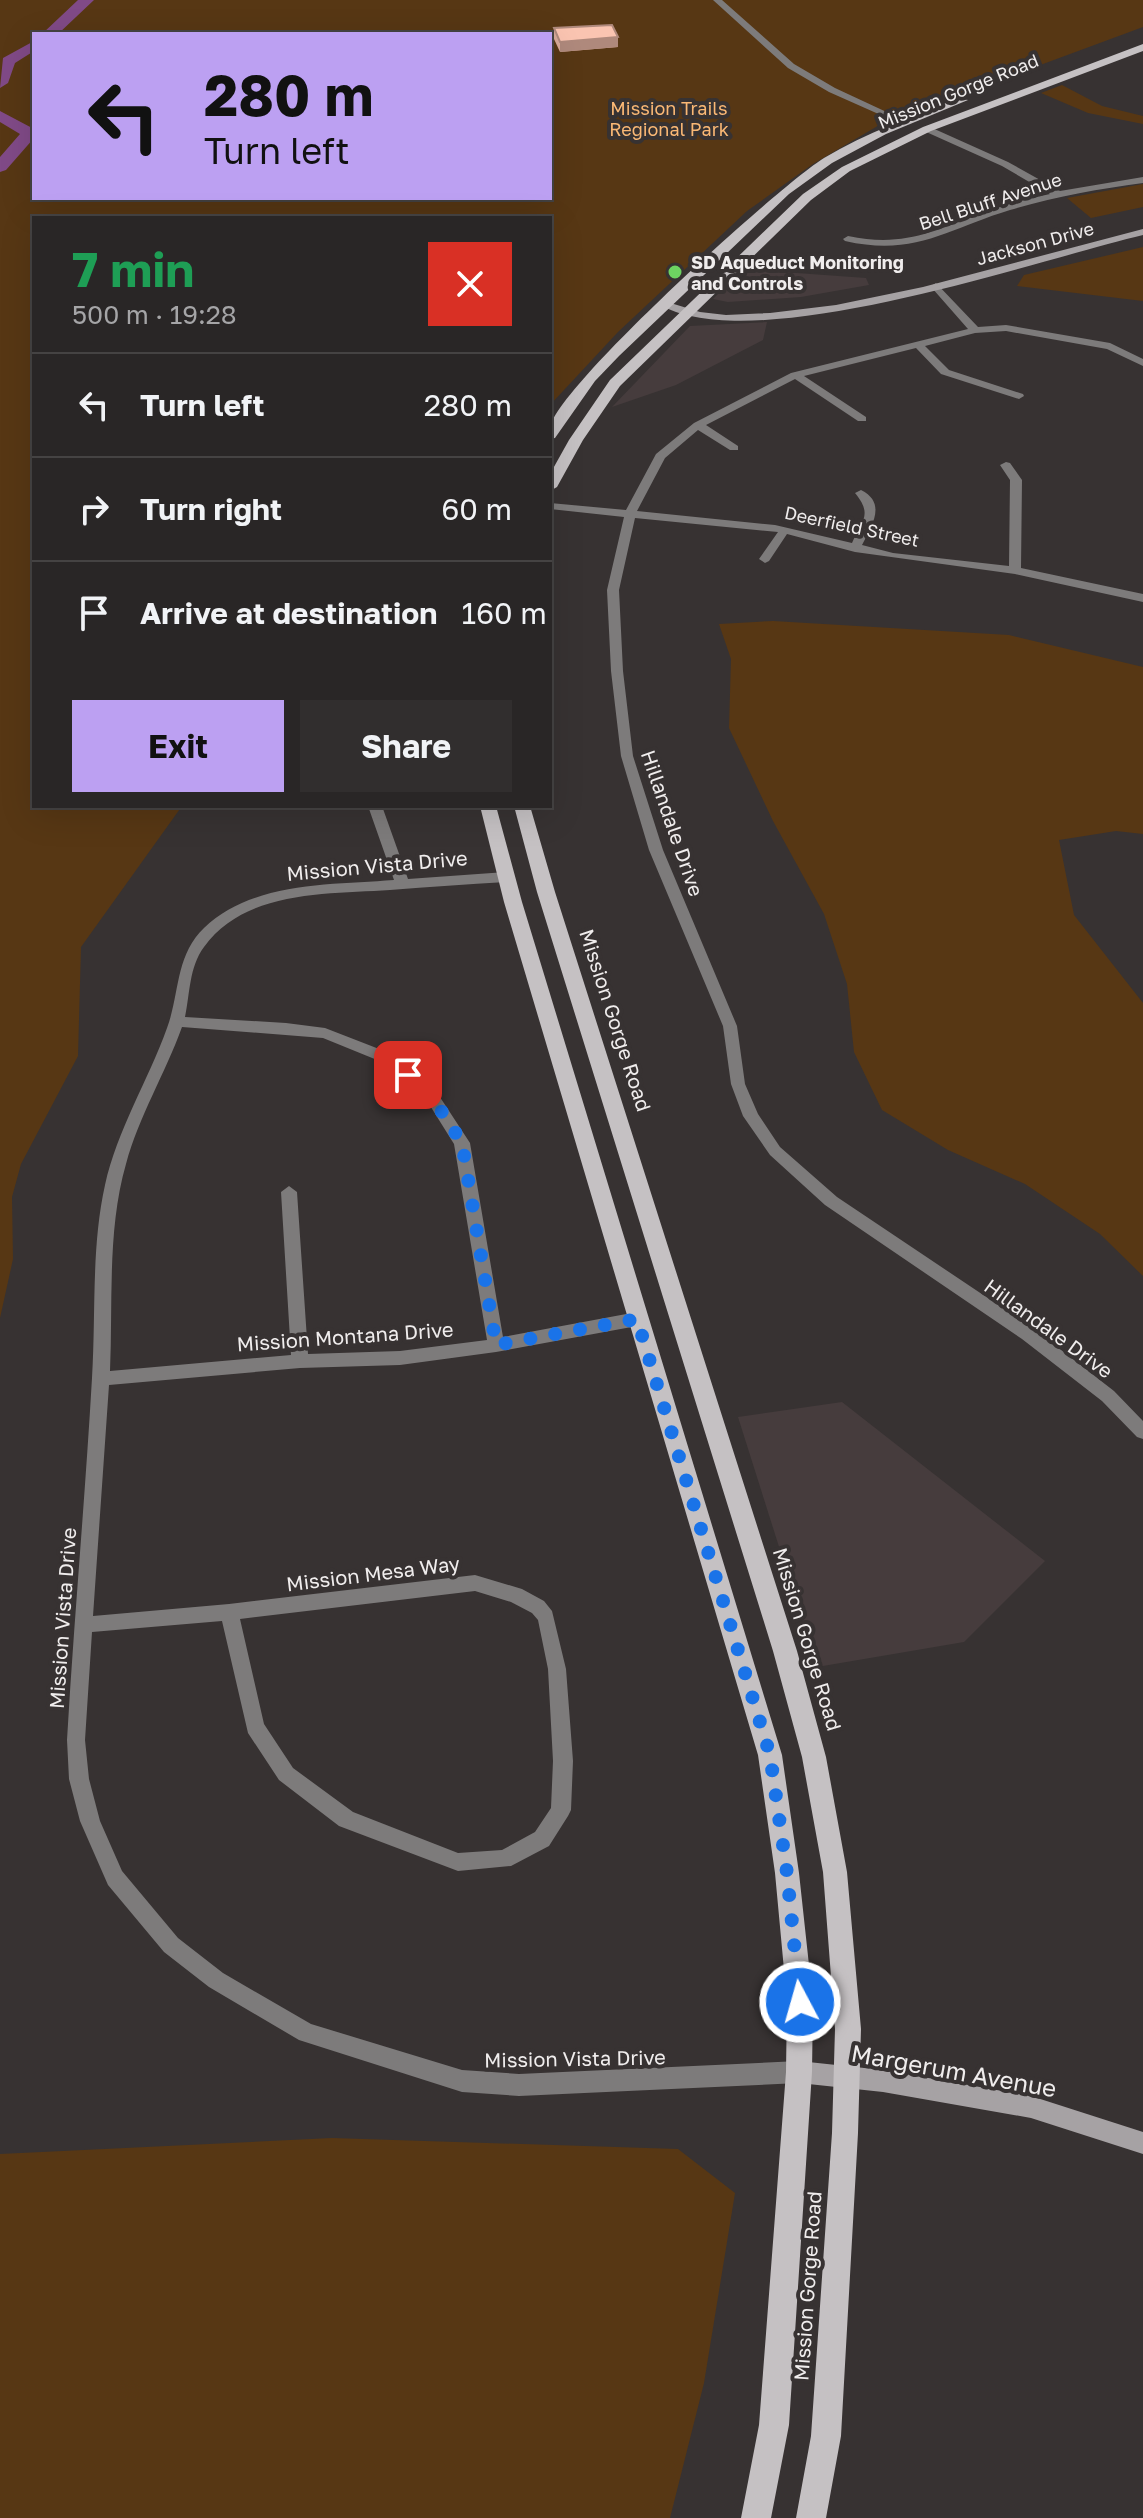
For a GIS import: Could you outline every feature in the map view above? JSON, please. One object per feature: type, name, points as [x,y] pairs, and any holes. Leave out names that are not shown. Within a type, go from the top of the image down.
[{"type":"main road","name":"Mission Gorge Road","points":[[1003,86],[1143,36]]},
{"type":"main road","name":"Mission Gorge Road","points":[[552,483],[576,440],[615,383],[807,197],[846,169],[927,129],[1143,47]]},
{"type":"main road","name":"Mission Gorge Road","points":[[552,432],[590,378],[664,304],[785,192],[828,161],[904,122],[975,96]]},
{"type":"main road","points":[[904,122],[908,126],[902,134],[906,139]]},
{"type":"main road","name":"Jackson Drive","points":[[664,304],[706,317],[790,314],[894,299],[1143,232]]},
{"type":"main road","name":"Mission Gorge Road","points":[[489,808],[506,877],[637,1319],[770,1755],[787,1873],[800,2002],[799,2072],[774,2425],[756,2518]]},
{"type":"main road","name":"Mission Gorge Road","points":[[523,808],[546,892],[785,1651],[814,1757],[835,1872],[848,2029],[826,2436],[811,2518]]},
{"type":"main road","name":"Margerum Avenue","points":[[799,2072],[846,2076],[1031,2107],[1143,2143]]},
{"type":"street","points":[[717,0],[791,66],[832,90],[904,122]]},
{"type":"street","points":[[927,129],[1005,164],[1058,194]]},
{"type":"street","name":"Bell Bluff Avenue","points":[[848,239],[881,246],[904,245],[1003,209],[1058,194],[1143,180]]},
{"type":"street","points":[[936,286],[975,330]]},
{"type":"street","name":"Hillandale Drive","points":[[1143,363],[1110,346],[1006,328],[975,330],[795,375],[698,425],[660,456],[630,514],[613,590],[617,671],[627,756],[656,850],[730,1026],[738,1084],[751,1116],[775,1151],[831,1201],[1028,1334],[1108,1396],[1143,1432]]},
{"type":"street","points":[[918,344],[945,372],[1019,396]]},
{"type":"street","points":[[795,375],[862,419]]},
{"type":"street","points":[[698,425],[734,448]]},
{"type":"street","points":[[1006,465],[1016,480],[1015,570]]},
{"type":"street","points":[[855,549],[872,511],[871,504],[861,493]]},
{"type":"street","name":"Deerfield Street","points":[[552,506],[784,531],[855,549],[1015,570],[1143,598]]},
{"type":"street","points":[[765,559],[784,531]]},
{"type":"street","points":[[376,808],[402,883]]},
{"type":"street","name":"Mission Vista Drive","points":[[506,877],[402,883],[274,897],[221,922],[198,944],[183,975],[177,1022],[117,1165],[109,1210],[101,1379],[82,1625],[76,1740],[79,1779],[90,1821],[115,1878],[171,1945],[216,1980],[306,2033],[462,2081],[519,2085],[799,2072]]},
{"type":"street","points":[[177,1022],[325,1033],[387,1058],[429,1092],[462,1143],[496,1345]]},
{"type":"street","points":[[289,1192],[300,1361]]},
{"type":"street","name":"Mission Montana Drive","points":[[101,1379],[300,1361],[400,1358],[496,1345],[637,1319]]},
{"type":"street","name":"Mission Mesa Way","points":[[82,1625],[229,1612],[475,1583],[516,1595],[538,1607],[546,1617],[557,1669],[563,1761],[561,1810],[542,1839],[504,1859],[458,1862],[346,1819],[286,1774],[255,1727],[229,1612]]},
{"type":"shaded area","points":[[743,269],[866,278],[869,285],[801,297],[728,302],[713,299]]},
{"type":"shaded area","points":[[767,322],[763,340],[676,385],[612,407],[690,326]]},
{"type":"shaded area","points":[[842,1402],[1045,1561],[964,1642],[817,1667],[738,1417]]},
{"type":"green space","name":"Mission Trails Regional Park","points":[[0,0],[1143,0],[1143,27],[881,124],[813,164],[747,211],[618,332],[552,403],[552,216],[32,216],[32,808],[181,808],[81,947],[78,1056],[21,1164],[12,1197],[13,1259],[0,1318]]},
{"type":"green space","points":[[1062,85],[1102,106],[1143,116],[1143,124],[1088,113],[1041,93]]},
{"type":"green space","points":[[1143,184],[1143,207],[1091,218],[1067,198]]},
{"type":"green space","points":[[1143,247],[1143,301],[1017,286],[1024,275]]},
{"type":"green space","points":[[773,621],[1009,635],[1143,667],[1143,834],[1116,831],[1059,840],[1074,915],[1143,1003],[1143,1276],[1100,1234],[1025,1184],[948,1150],[882,1110],[854,1052],[847,984],[824,914],[773,821],[729,728],[731,659],[719,624]]},
{"type":"green space","points":[[332,2138],[678,2149],[735,2193],[704,2383],[670,2518],[0,2518],[0,2154]]},
{"type":"building","points":[[612,25],[618,37],[560,42],[554,28]]},
{"type":"waterway","points":[[51,32],[87,0]]},
{"type":"waterway","points":[[0,83],[8,61],[32,46]]},
{"type":"waterway","points":[[0,116],[30,133],[0,167]]},
{"type":"place","name":"SD Aqueduct Monitoring and Controls","points":[[675,272]]},
{"type":"route","points":[[408,1075],[429,1092],[462,1143],[496,1345],[637,1319],[770,1755],[787,1873],[800,2002]]}]
